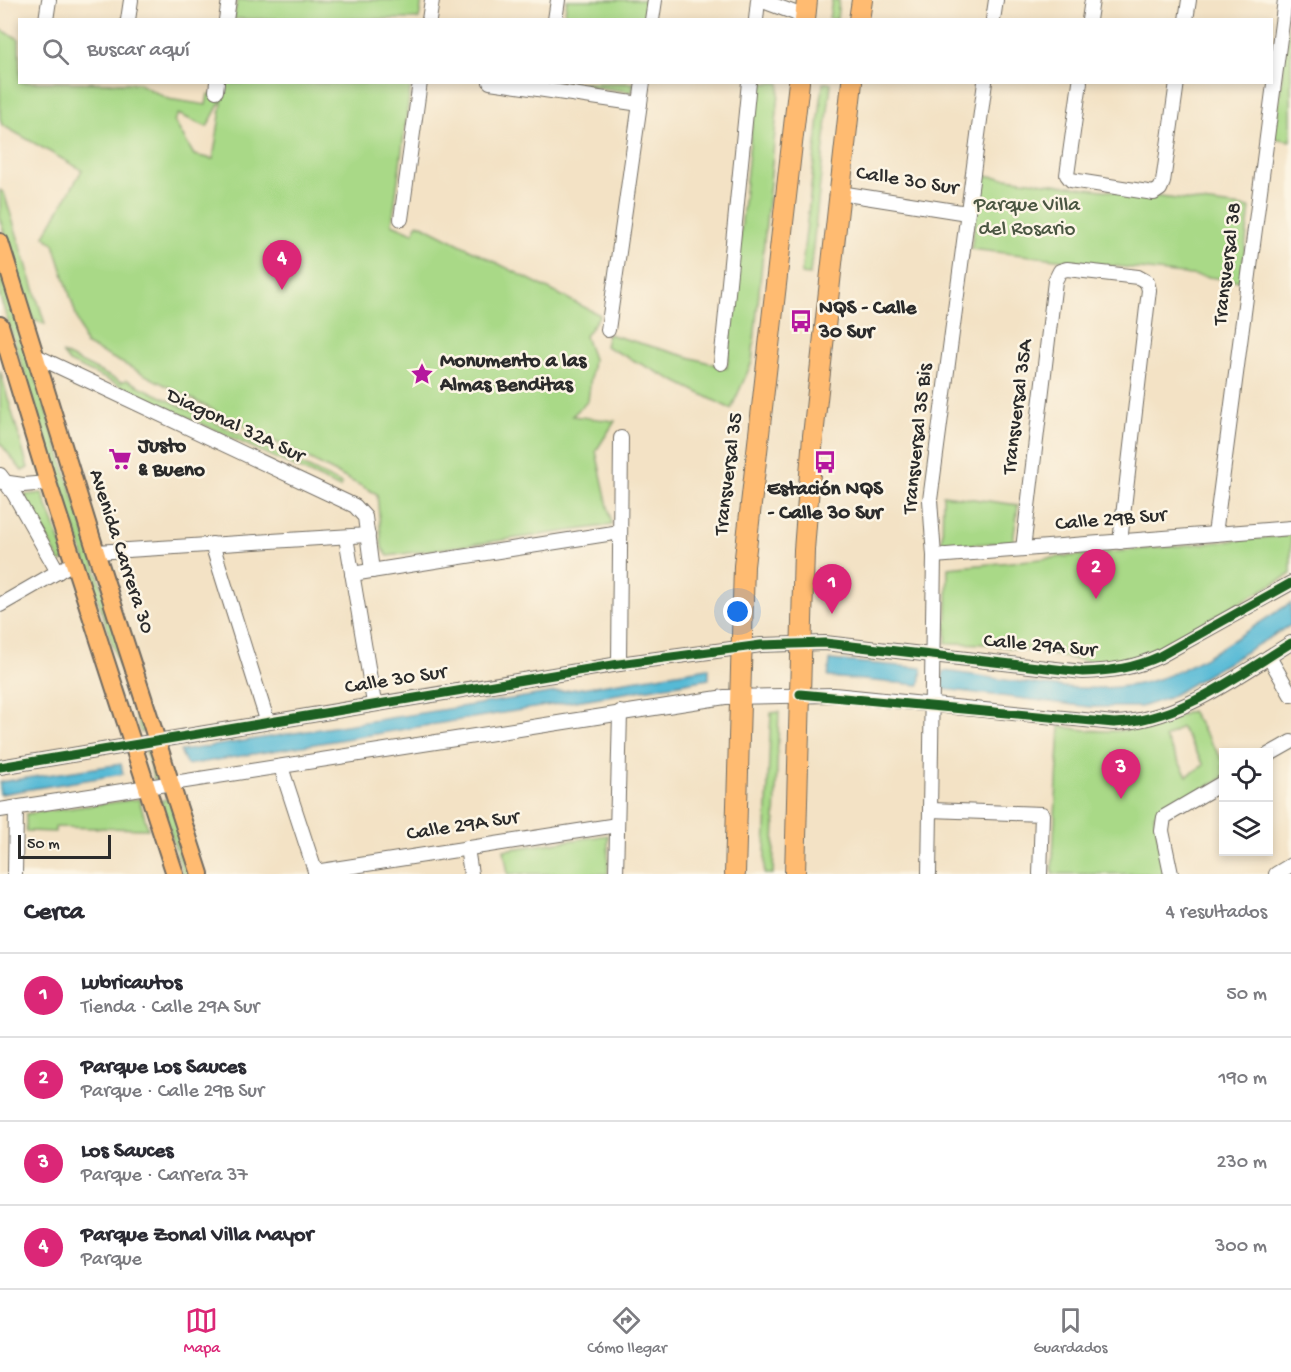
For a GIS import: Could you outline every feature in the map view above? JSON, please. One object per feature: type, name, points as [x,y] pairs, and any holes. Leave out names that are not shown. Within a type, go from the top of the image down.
[{"type":"highway","points":[[805,18],[807,0]]},
{"type":"highway","points":[[860,18],[862,0]]},
{"type":"highway","name":"Transversal 35","points":[[735,874],[740,648],[749,509],[798,84]]},
{"type":"highway","points":[[795,874],[800,644],[813,436],[852,84]]},
{"type":"main road","name":"Avenida Carrera 30","points":[[0,242],[96,552],[200,874]]},
{"type":"main road","points":[[0,325],[48,483],[175,874]]},
{"type":"street","points":[[46,18],[49,0]]},
{"type":"street","points":[[128,18],[131,0]]},
{"type":"street","points":[[226,18],[229,0]]},
{"type":"street","points":[[429,18],[432,0]]},
{"type":"street","points":[[555,18],[558,0]]},
{"type":"street","points":[[652,18],[655,0]]},
{"type":"street","points":[[756,18],[759,0],[803,18]]},
{"type":"street","points":[[993,18],[996,0]]},
{"type":"street","points":[[1089,18],[1092,0]]},
{"type":"street","points":[[1186,18],[1189,0]]},
{"type":"street","name":"Transversal 38","points":[[1215,534],[1285,0]]},
{"type":"street","points":[[401,219],[420,84]]},
{"type":"street","points":[[518,84],[546,86],[640,104]]},
{"type":"street","points":[[608,330],[643,84]]},
{"type":"street","points":[[721,363],[749,84]]},
{"type":"street","name":"Transversal 35 Bis","points":[[928,874],[934,556],[930,500],[985,84]]},
{"type":"street","points":[[1080,84],[1068,175],[1071,180],[1154,192],[1160,189],[1177,84]]},
{"type":"street","name":"Calle 30 Sur","points":[[840,193],[967,213]]},
{"type":"street","name":"Transversal 35A","points":[[1023,549],[1055,281],[1060,271],[1076,269],[1138,278],[1147,282],[1149,290],[1120,542]]},
{"type":"street","name":"Diagonal 32A Sur","points":[[34,355],[355,506],[365,517],[372,571]]},
{"type":"street","points":[[619,664],[621,438]]},
{"type":"street","points":[[2,479],[12,492],[58,572]]},
{"type":"street","points":[[12,492],[48,483]]},
{"type":"street","name":"Calle 29B Sur","points":[[934,556],[1291,528]]},
{"type":"street","points":[[352,574],[620,532]]},
{"type":"street","points":[[96,552],[368,535]]},
{"type":"street","points":[[346,537],[374,703]]},
{"type":"street","points":[[212,544],[267,720]]},
{"type":"street","points":[[0,605],[74,563]]},
{"type":"street","name":"Calle 29A Sur","points":[[800,644],[825,643],[933,662],[1083,672],[1114,671],[1139,666],[1160,656],[1291,583]]},
{"type":"street","points":[[0,810],[620,712],[739,696],[800,694],[932,698],[1114,723],[1135,722],[1185,705],[1291,643]]},
{"type":"street","name":"Calle 30 Sur","points":[[0,767],[267,720],[619,664],[740,648],[800,644]]},
{"type":"street","points":[[1269,657],[1291,695]]},
{"type":"street","points":[[616,874],[620,712]]},
{"type":"street","points":[[1273,753],[1291,742]]},
{"type":"street","points":[[281,767],[315,873]]},
{"type":"street","points":[[1171,874],[1162,831],[1164,817],[1219,785]]},
{"type":"street","points":[[15,874],[16,808]]},
{"type":"street","points":[[931,810],[1042,814],[1040,874]]},
{"type":"street","name":"Calle 29A Sur","points":[[315,873],[617,825]]},
{"type":"street","points":[[467,848],[471,874]]},
{"type":"street","points":[[1276,874],[1291,865]]},
{"type":"green space","points":[[237,0],[422,0],[419,18],[234,18]]},
{"type":"green space","points":[[567,0],[647,0],[644,18],[564,18]]},
{"type":"green space","points":[[832,0],[839,0],[837,18],[829,18]]},
{"type":"green space","points":[[1291,7],[1291,141],[1274,138]]},
{"type":"green space","points":[[0,29],[18,38],[18,84],[140,84],[168,99],[206,105],[208,94],[223,96],[225,84],[411,84],[392,224],[413,233],[418,223],[600,315],[585,336],[593,359],[588,401],[572,416],[615,421],[596,451],[612,525],[388,556],[382,548],[377,494],[85,344],[54,244],[44,236],[82,170],[2,125],[0,118]],"holes":[[[223,97],[213,159],[194,155],[174,121],[178,114],[207,127]]]},
{"type":"green space","points":[[574,84],[634,84],[632,92]]},
{"type":"green space","points":[[756,84],[780,84],[752,362],[731,409],[605,346],[608,334],[727,368]]},
{"type":"green space","points":[[823,84],[831,84],[810,275],[801,274]]},
{"type":"green space","name":"Parque Villa del Rosario","points":[[981,175],[1250,208],[1241,281],[971,249]]},
{"type":"green space","points":[[0,190],[4,193],[45,324],[33,320],[0,220]]},
{"type":"green space","points":[[0,265],[147,730],[141,733],[0,297]]},
{"type":"green space","points":[[62,353],[121,382],[127,380],[342,484],[340,488],[69,362]]},
{"type":"green space","points":[[0,370],[28,468],[22,471],[0,443]]},
{"type":"green space","points":[[42,493],[67,559],[60,562],[24,495]]},
{"type":"green space","points":[[943,495],[1018,505],[1013,542],[942,546]]},
{"type":"green space","points":[[1291,535],[1291,574],[1162,646],[1133,658],[1092,662],[989,644],[946,643],[948,568]]},
{"type":"green space","points":[[1191,711],[1219,755],[1219,780],[1154,815],[1166,874],[1052,874],[1060,726],[1111,731],[1158,723]],"holes":[[[1181,727],[1204,765],[1187,776],[1165,738]]]},
{"type":"green space","points":[[779,712],[773,874],[764,874],[771,713]]},
{"type":"green space","points":[[152,747],[161,778],[154,780],[145,748]]},
{"type":"green space","points":[[169,798],[193,874],[183,874],[161,801]]},
{"type":"green space","points":[[139,799],[148,829],[55,827],[55,832],[26,831],[26,814]]},
{"type":"green space","points":[[608,835],[608,874],[508,874],[504,850]]},
{"type":"water","points":[[1291,603],[1291,625],[1168,698],[1141,707],[1090,707],[944,689],[942,680],[944,671],[1053,686],[1109,688],[1136,685],[1161,678],[1194,664]]},
{"type":"water","points":[[830,660],[922,668],[920,685],[828,677]]},
{"type":"water","points":[[709,668],[709,679],[187,765],[180,751]]},
{"type":"water","points":[[121,764],[123,774],[0,794],[0,782]]},
{"type":"cycle path","points":[[0,767],[619,664],[761,645],[825,643],[1083,672],[1113,670],[1160,656],[1291,583]]},
{"type":"cycle path","points":[[800,694],[1114,723],[1138,720],[1184,706],[1207,695],[1291,643]]},
{"type":"place","name":"Parque Zonal Villa Mayor","points":[[282,290]]},
{"type":"place","name":"NQS - Calle 30 Sur","points":[[801,321]]},
{"type":"place","name":"Monumento a las Almas Benditas","points":[[422,374]]},
{"type":"place","name":"Justo & Bueno","points":[[120,459]]},
{"type":"place","name":"Estación NQS - Calle 30 Sur","points":[[825,462]]},
{"type":"place","name":"Parque Los Sauces","points":[[1096,599]]},
{"type":"place","name":"Lubricautos","points":[[832,614]]},
{"type":"place","name":"Los Sauces","points":[[1121,799]]}]
